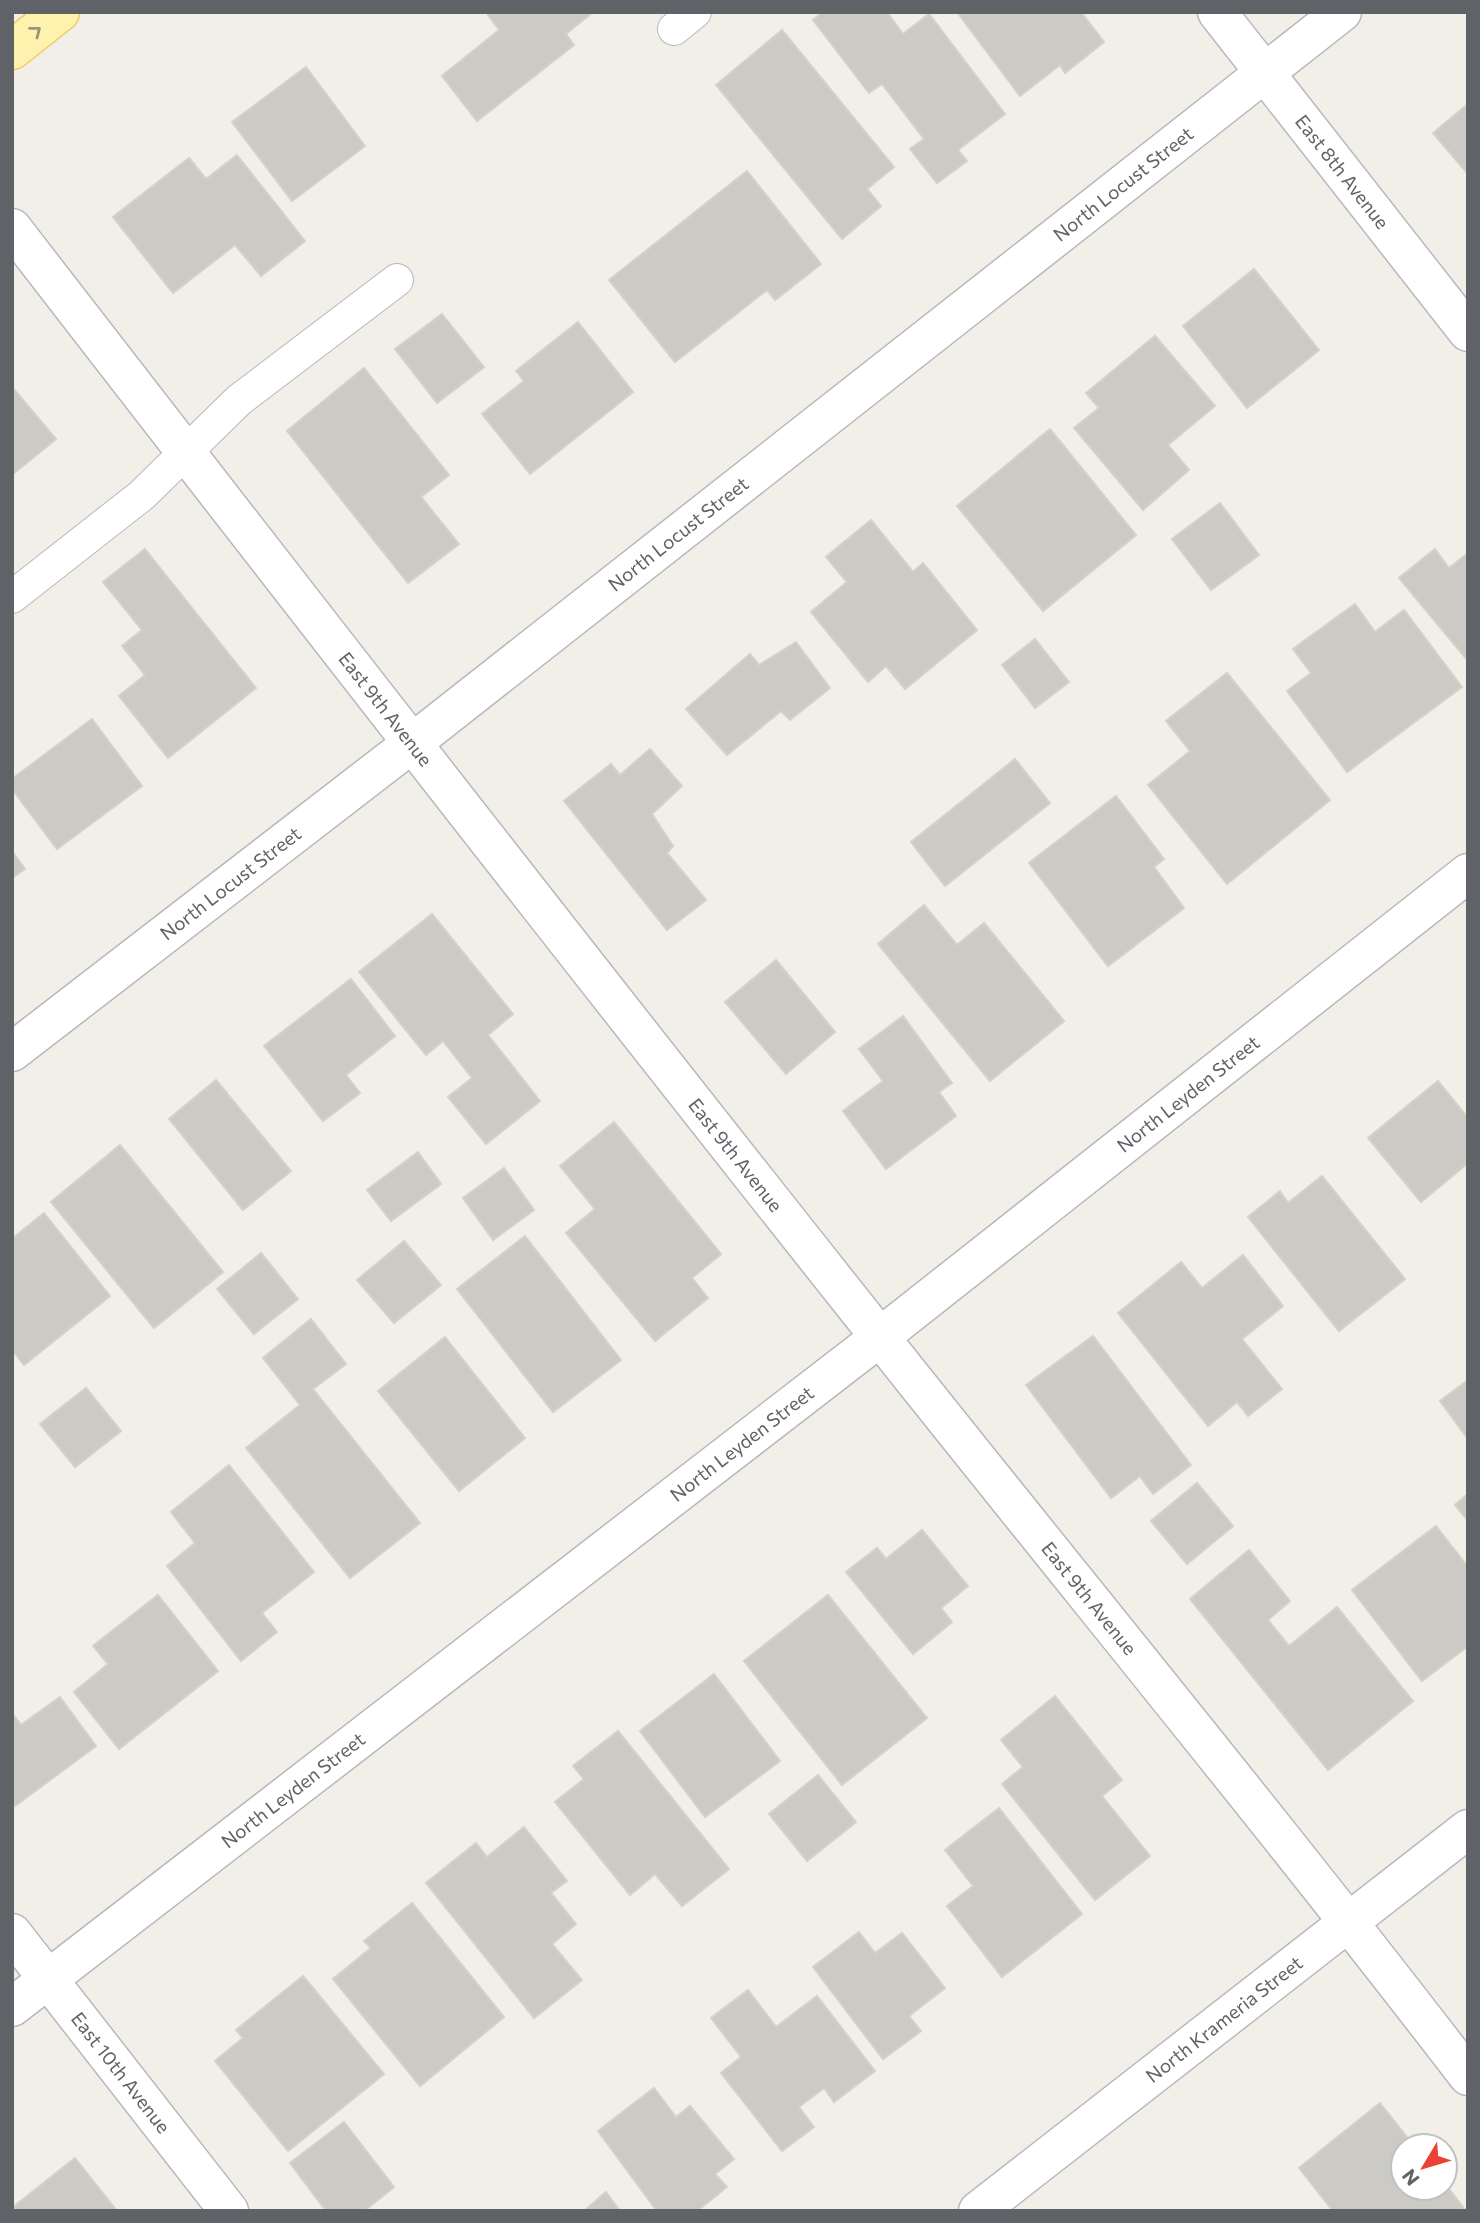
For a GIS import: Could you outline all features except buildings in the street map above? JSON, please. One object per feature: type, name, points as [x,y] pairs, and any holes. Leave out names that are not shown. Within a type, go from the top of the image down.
[{"type":"main road","points":[[12,50],[60,12]]},
{"type":"street","name":"East 8th Avenue","points":[[1217,12],[1468,332]]},
{"type":"street","name":"North Locust Street","points":[[12,1052],[411,744],[1342,12]]},
{"type":"street","name":"East 9th Avenue","points":[[12,228],[411,744],[880,1337],[1349,1922],[1468,2076]]},
{"type":"street","name":"North Leyden Street","points":[[12,2007],[880,1337],[1468,873]]},
{"type":"street","name":"North Krameria Street","points":[[978,2211],[1468,1829]]},
{"type":"street","name":"East 10th Avenue","points":[[12,1933],[229,2211]]},
{"type":"lane","points":[[12,597],[142,495],[239,401],[397,280]]}]
